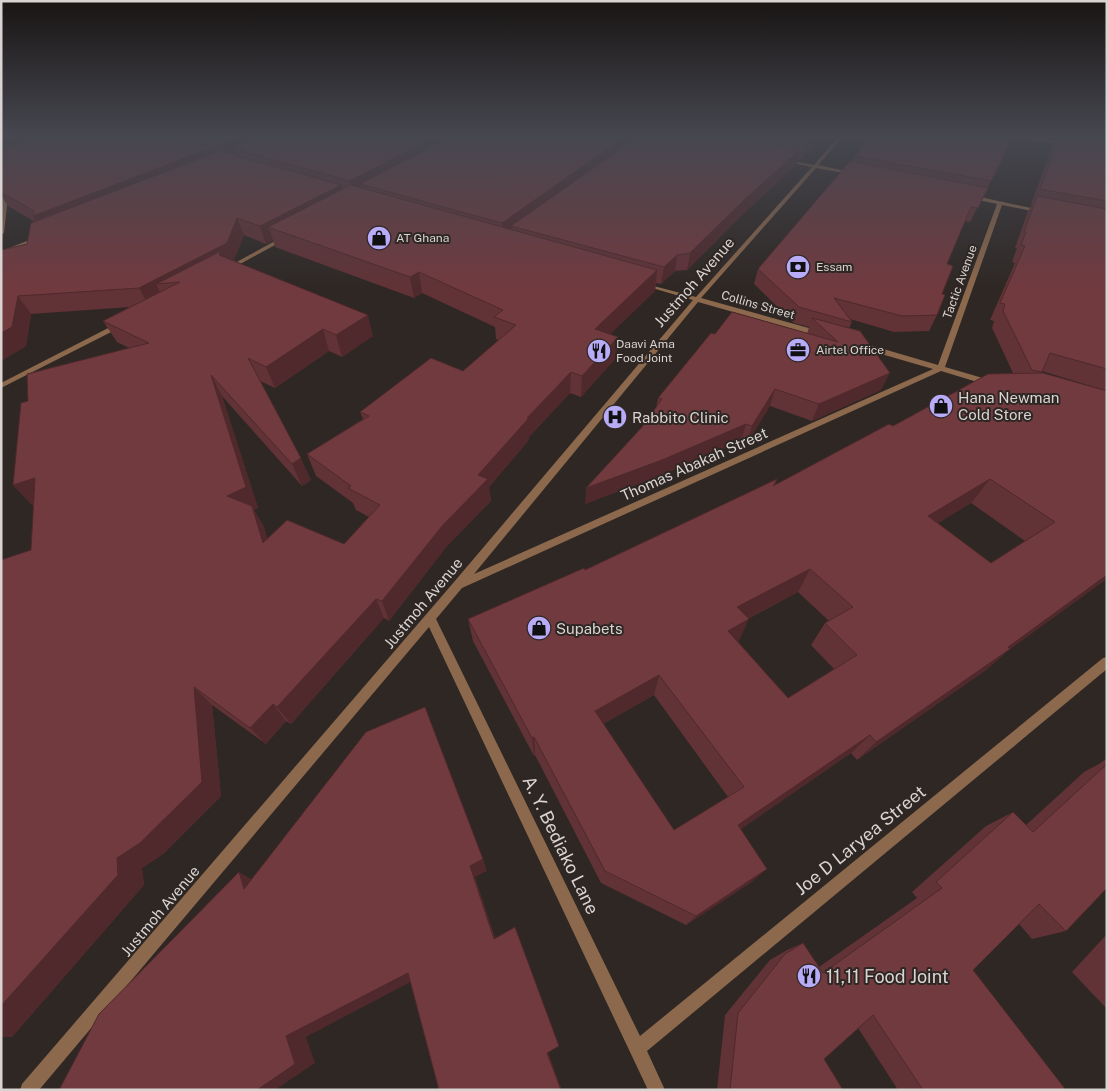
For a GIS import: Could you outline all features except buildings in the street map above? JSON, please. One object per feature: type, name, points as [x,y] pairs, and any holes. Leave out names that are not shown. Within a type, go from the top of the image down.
[{"type":"street","points":[[1,234],[6,187]]},
{"type":"street","name":"Justmoh Avenue","points":[[28,1090],[458,585],[697,299],[796,187]]},
{"type":"street","points":[[961,196],[1049,212]]},
{"type":"street","name":"Tactic Avenue","points":[[941,368],[1000,203]]},
{"type":"street","points":[[223,270],[293,233]]},
{"type":"street","points":[[1,253],[47,235]]},
{"type":"street","name":"Collins Street","points":[[633,281],[828,336]]},
{"type":"street","points":[[1,386],[128,322]]},
{"type":"street","points":[[856,344],[996,384]]},
{"type":"street","name":"Thomas Abakah Street","points":[[458,585],[941,368]]},
{"type":"street","name":"A. Y. Bediako Lane","points":[[430,618],[657,1090]]},
{"type":"street","name":"Joe D Laryea Street","points":[[638,1048],[1107,662]]},
{"type":"place","name":"AT Ghana","points":[[379,238]]},
{"type":"place","name":"Essam","points":[[798,267]]},
{"type":"place","name":"Airtel Office","points":[[798,350]]},
{"type":"place","name":"Daavi Ama Food Joint","points":[[599,351]]},
{"type":"place","name":"Hana Newman Cold Store","points":[[941,406]]},
{"type":"place","name":"Rabbito Clinic","points":[[615,417]]},
{"type":"place","name":"Supabets","points":[[539,628]]},
{"type":"place","name":"11,11 Food Joint","points":[[809,976]]}]
